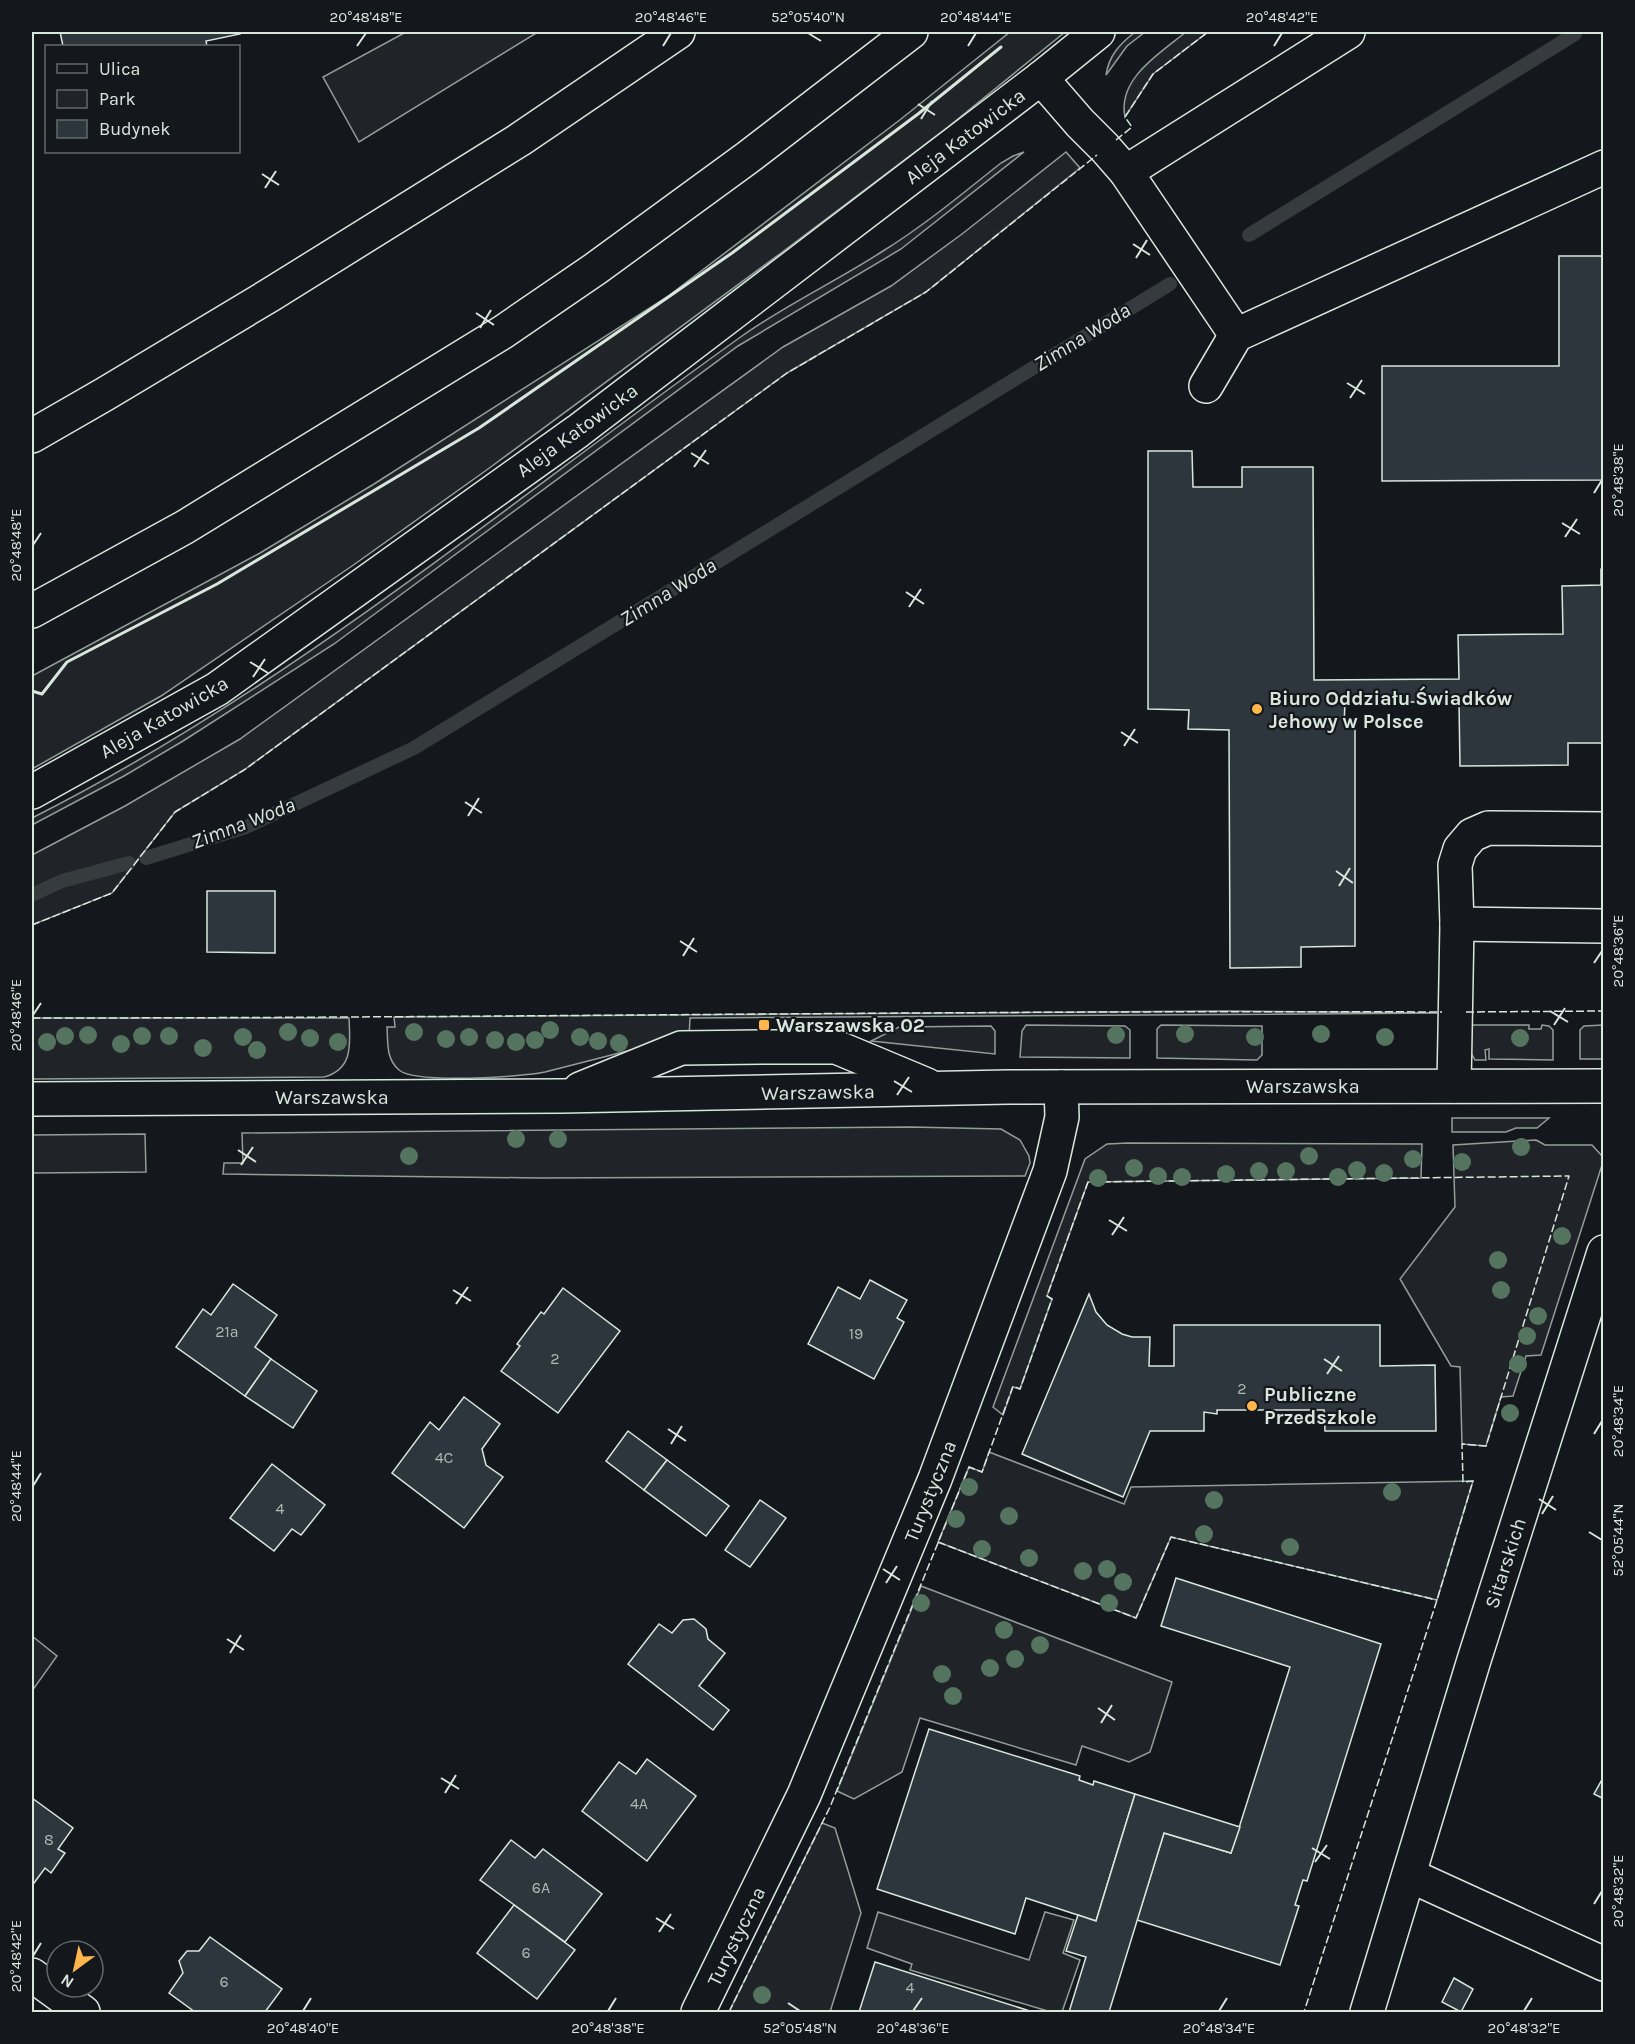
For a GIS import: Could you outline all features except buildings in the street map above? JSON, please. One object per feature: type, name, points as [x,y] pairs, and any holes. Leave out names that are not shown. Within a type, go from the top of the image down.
[{"type":"main road","points":[[32,435],[154,365],[480,165],[678,32]]},
{"type":"main road","points":[[32,611],[185,527],[502,332],[595,269],[747,158],[910,32]]},
{"type":"main road","name":"Aleja Katowicka","points":[[32,792],[217,689],[578,431],[1098,32]]},
{"type":"main road","points":[[1126,172],[1348,32]]},
{"type":"main road","points":[[1041,78],[1126,172],[1236,335]]},
{"type":"main road","points":[[1206,386],[1236,335],[1604,167]]},
{"type":"main road","points":[[1454,1086],[1457,924],[1455,865],[1460,849],[1472,835],[1488,828],[1604,829]]},
{"type":"main road","points":[[1457,924],[1604,926]]},
{"type":"main road","points":[[562,1096],[681,1048],[837,1047],[937,1089]]},
{"type":"main road","name":"Warszawska","points":[[32,1099],[562,1096],[1061,1087],[1604,1086]]},
{"type":"main road","name":"Turystyczna","points":[[698,2013],[804,1795],[931,1489],[1050,1170],[1062,1117],[1061,1087]]},
{"type":"main road","name":"Sitarskich","points":[[1367,2013],[1474,1660],[1604,1252]]},
{"type":"main road","points":[[1409,1875],[1604,1964]]},
{"type":"main road","points":[[32,1975],[83,2013]]},
{"type":"green space","points":[[406,32],[538,32],[359,142],[323,77]]},
{"type":"green space","points":[[1010,32],[1065,32],[948,127],[488,469],[352,566],[161,696],[32,769],[32,676],[260,553],[374,484],[667,297],[901,119]]},
{"type":"green space","points":[[1135,32],[1145,32],[1127,46],[1106,75],[1116,50]]},
{"type":"green space","points":[[1186,32],[1208,32],[1153,74],[1125,117],[1124,103],[1134,79],[1153,58]]},
{"type":"green space","points":[[1024,152],[901,249],[738,346],[334,644],[183,741],[124,776],[32,825],[32,818],[126,767],[218,712],[308,653],[396,591],[742,336],[899,241],[1001,163]]},
{"type":"green space","points":[[1066,152],[1080,168],[926,292],[787,373],[244,770],[175,812],[112,893],[32,925],[32,855],[125,806],[240,739],[783,347],[891,286],[962,234]]},
{"type":"green space","points":[[1225,1011],[1442,1013],[690,1018],[689,1037],[545,1072],[469,1078],[425,1077],[399,1070],[390,1056],[387,1027],[395,1027],[394,1017]]},
{"type":"green space","points":[[32,1018],[349,1018],[349,1046],[341,1068],[324,1077],[32,1079]]},
{"type":"green space","points":[[1026,1025],[1125,1026],[1130,1030],[1130,1058],[1020,1057],[1022,1031]]},
{"type":"green space","points":[[1161,1025],[1262,1026],[1262,1055],[1257,1060],[1157,1058],[1157,1029]]},
{"type":"green space","points":[[1471,1025],[1529,1025],[1529,1029],[1541,1029],[1542,1025],[1549,1026],[1553,1030],[1553,1060],[1489,1059],[1489,1049],[1485,1050],[1486,1060],[1475,1060],[1471,1053]]},
{"type":"green space","points":[[1603,1025],[1603,1059],[1580,1059],[1580,1030],[1584,1026]]},
{"type":"green space","points":[[991,1026],[995,1031],[995,1054],[871,1041],[899,1027]]},
{"type":"green space","points":[[1452,1118],[1549,1118],[1537,1128],[1516,1128],[1506,1132],[1452,1132]]},
{"type":"green space","points":[[911,1127],[1001,1129],[1020,1140],[1029,1156],[1030,1163],[1025,1176],[538,1178],[223,1174],[224,1163],[243,1163],[242,1133]]},
{"type":"green space","points":[[145,1134],[146,1172],[32,1173],[32,1135]]},
{"type":"green space","points":[[1536,1140],[1545,1145],[1592,1145],[1603,1157],[1603,1162],[1541,1355],[1526,1356],[1513,1396],[1501,1397],[1486,1446],[1462,1444],[1460,1367],[1451,1366],[1400,1279],[1455,1207],[1453,1145]]},
{"type":"green space","points":[[1107,1144],[1422,1144],[1421,1178],[1088,1182],[1047,1296],[1052,1299],[1020,1389],[1013,1387],[1003,1415],[993,1407],[1085,1159]]},
{"type":"green space","points":[[989,1452],[1124,1504],[1131,1487],[1473,1481],[1437,1600],[1171,1537],[1136,1618],[938,1542],[969,1467],[982,1472]]},
{"type":"green space","points":[[921,1586],[1172,1682],[1150,1752],[1129,1762],[1082,1746],[1076,1765],[920,1718],[902,1772],[854,1799],[837,1791]]},
{"type":"green space","points":[[32,1636],[57,1656],[32,1691]]},
{"type":"green space","points":[[822,1823],[835,1828],[861,1913],[830,2012],[729,2012]]},
{"type":"green space","points":[[878,1912],[1029,1960],[1045,1912],[1074,1920],[1063,1953],[1080,1960],[1062,2012],[1051,2012],[910,1970],[912,1964],[867,1948]]},
{"type":"waterway","name":"Zimna Woda","points":[[1249,235],[1575,34]]},
{"type":"waterway","name":"Zimna Woda","points":[[146,858],[246,827],[414,748],[1170,284]]},
{"type":"waterway","name":"Zimna Woda","points":[[32,895],[62,881],[129,863]]},
{"type":"fence","points":[[1116,140],[1132,127],[1125,117],[1153,74],[1208,32]]},
{"type":"fence","points":[[32,925],[112,893],[175,812],[244,770],[787,373],[926,292],[1097,155]]},
{"type":"fence","points":[[1466,1012],[1604,1011]]},
{"type":"fence","points":[[32,1018],[1442,1012]]},
{"type":"fence","points":[[729,2012],[830,1807],[969,1467],[982,1472],[1013,1386],[1020,1389],[1052,1299],[1047,1296],[1088,1182],[1569,1176],[1486,1446],[1462,1444],[1463,1482],[1473,1481],[1304,2012]]},
{"type":"fence","points":[[938,1542],[1136,1618],[1171,1537],[1437,1600]]},
{"type":"wall","points":[[32,691],[42,694],[67,662],[217,584],[479,428],[732,253],[918,114],[1001,47]]},
{"type":"place","name":"Biuro Oddziału Świadków Jehowy w Polsce","points":[[1257,709]]},
{"type":"place","name":"Warszawska 02","points":[[764,1025]]},
{"type":"place","name":"Publiczne Przedszkole","points":[[1252,1406]]}]
